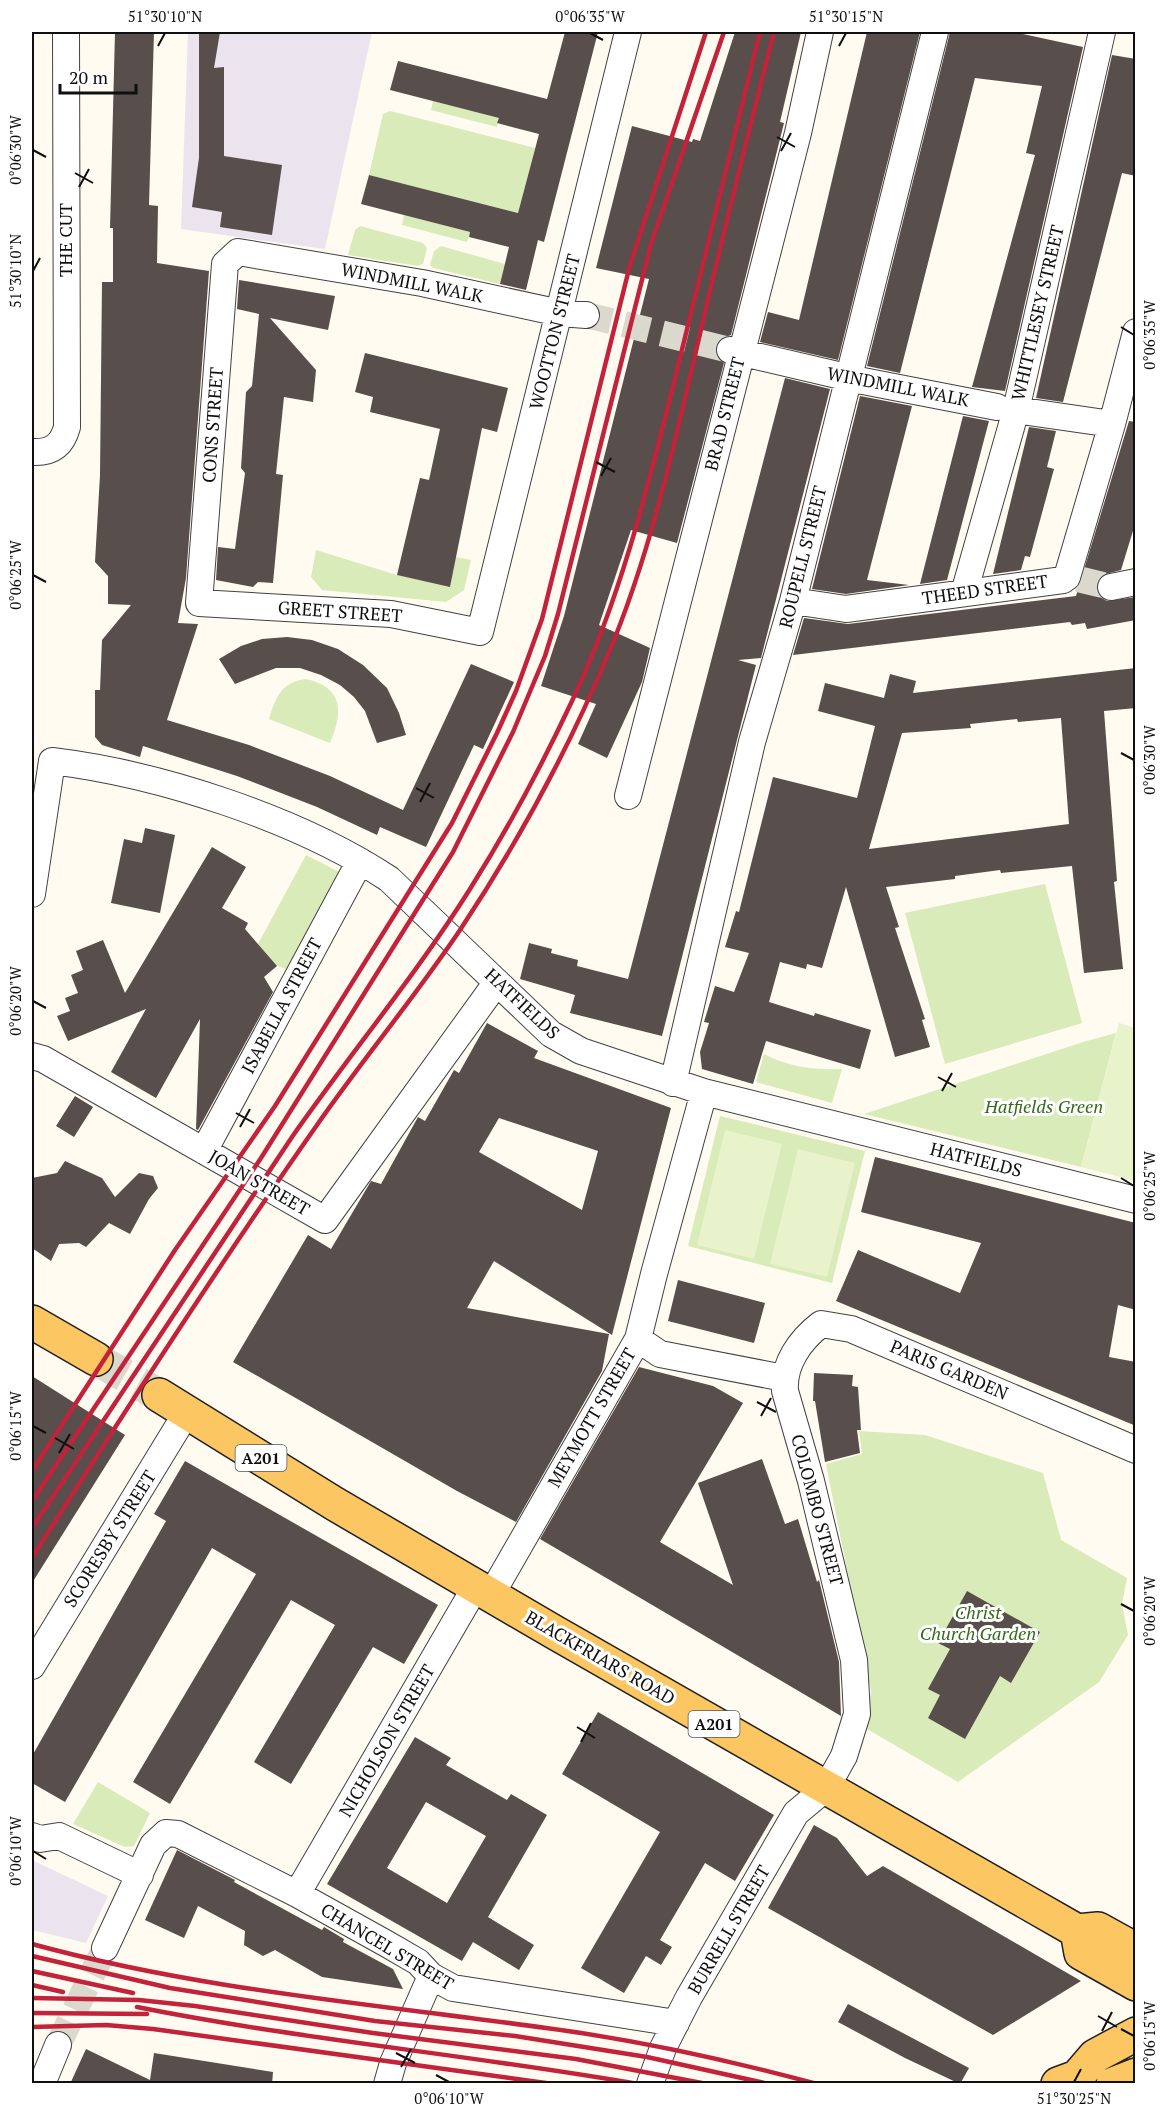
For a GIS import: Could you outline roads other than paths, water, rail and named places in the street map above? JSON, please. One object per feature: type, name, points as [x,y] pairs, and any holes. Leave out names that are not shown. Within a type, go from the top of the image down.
[{"type":"main road","points":[[32,1322],[96,1359]]},
{"type":"main road","name":"BLACKFRIARS ROAD","points":[[159,1395],[334,1504],[825,1788],[1077,1931],[1098,1929],[1136,1950]]},
{"type":"main road","points":[[1077,1931],[1081,1953],[1136,1984]]},
{"type":"main road","points":[[1077,2081],[1095,2056],[1136,2034]]},
{"type":"main road","points":[[1113,2084],[1136,2075]]},
{"type":"street","name":"THE CUT","points":[[32,452],[50,450],[58,446],[68,427],[66,32]]},
{"type":"street","name":"WOOTTON STREET","points":[[480,632],[628,32]]},
{"type":"street","name":"BRAD STREET","points":[[628,796],[652,676],[735,352],[798,133],[820,32]]},
{"type":"street","name":"ROUPELL STREET","points":[[673,1083],[752,742],[793,601],[935,32]]},
{"type":"street","name":"WHITTLESEY STREET","points":[[964,593],[1006,408],[1102,32]]},
{"type":"street","name":"WINDMILL WALK","points":[[238,252],[422,283],[560,314],[586,315]]},
{"type":"street","name":"CONS STREET","points":[[199,603],[225,264],[238,252]]},
{"type":"street","name":"THEED STREET","points":[[793,601],[846,609],[1073,578],[1136,332]]},
{"type":"street","name":"WINDMILL WALK","points":[[735,352],[848,378],[1006,408],[1112,424]]},
{"type":"street","name":"GREET STREET","points":[[199,603],[392,614],[480,632]]},
{"type":"street","name":"HATFIELDS","points":[[32,894],[52,761],[87,765],[145,778],[202,795],[299,832],[360,861],[389,879],[551,1034],[563,1042],[673,1083],[704,1092],[1136,1200]]},
{"type":"street","name":"ISABELLA STREET","points":[[204,1151],[360,861]]},
{"type":"street","name":"JOAN STREET","points":[[32,1056],[43,1059],[325,1220],[497,982]]},
{"type":"street","name":"MEYMOTT STREET","points":[[484,1590],[638,1339],[704,1092]]},
{"type":"street","name":"PARIS GARDEN","points":[[784,1377],[799,1346],[810,1333],[821,1324],[838,1326],[875,1338],[1136,1450]]},
{"type":"street","points":[[638,1339],[660,1354],[784,1377]]},
{"type":"street","name":"COLOMBO STREET","points":[[784,1377],[785,1391],[811,1481],[854,1660],[857,1714],[844,1756],[825,1788]]},
{"type":"street","name":"SCORESBY STREET","points":[[32,1666],[187,1412]]},
{"type":"street","name":"NICHOLSON STREET","points":[[297,1894],[484,1590]]},
{"type":"street","name":"BURRELL STREET","points":[[650,2084],[676,2023],[796,1813],[825,1788]]},
{"type":"street","name":"CHANCEL STREET","points":[[140,1875],[153,1845],[166,1833],[178,1834],[297,1894],[418,1962],[431,1976],[443,1984],[464,1991],[676,2023]]},
{"type":"street","points":[[32,1836],[40,1839],[59,1836],[140,1875],[105,1948]]},
{"type":"street","points":[[387,2084],[393,2063],[431,1976]]},
{"type":"street","points":[[42,2084],[58,2045]]},
{"type":"tunnel","points":[[586,315],[730,350]]},
{"type":"tunnel","points":[[1078,579],[1111,587]]},
{"type":"tunnel","points":[[96,1359],[159,1395]]},
{"type":"tunnel","points":[[58,2045],[105,1948]]},
{"type":"railway","points":[[32,1471],[175,1250],[275,1106],[452,823],[497,733],[516,691],[542,619],[630,265],[706,32]]},
{"type":"railway","points":[[32,1501],[261,1158],[453,852],[513,732],[545,656],[558,614],[651,244],[724,32]]},
{"type":"railway","points":[[32,1528],[292,1137],[449,921],[511,820],[561,725],[606,621],[633,538],[760,32]]},
{"type":"railway","points":[[32,1558],[172,1340],[280,1178],[460,930],[521,831],[575,728],[623,617],[650,535],[774,32]]},
{"type":"railway","points":[[32,1944],[95,1960],[223,1984],[614,2038],[716,2059],[817,2084]]},
{"type":"railway","points":[[32,1956],[170,1988],[375,2021],[515,2036],[647,2057],[769,2084]]},
{"type":"railway","points":[[32,1971],[133,1993]]},
{"type":"railway","points":[[32,1985],[63,1992]]},
{"type":"railway","points":[[32,1998],[139,2000],[195,2006],[373,2033],[576,2059],[707,2084]]},
{"type":"railway","points":[[137,2007],[262,2029],[638,2084]]},
{"type":"railway","points":[[32,2013],[147,2014]]},
{"type":"railway","points":[[32,2027],[106,2025],[153,2029],[553,2084]]},
{"type":"park label","name":"Hatfields Green","points":[[1044,1107]]},
{"type":"park label","name":"Christ Church Garden","points":[[978,1623]]}]
